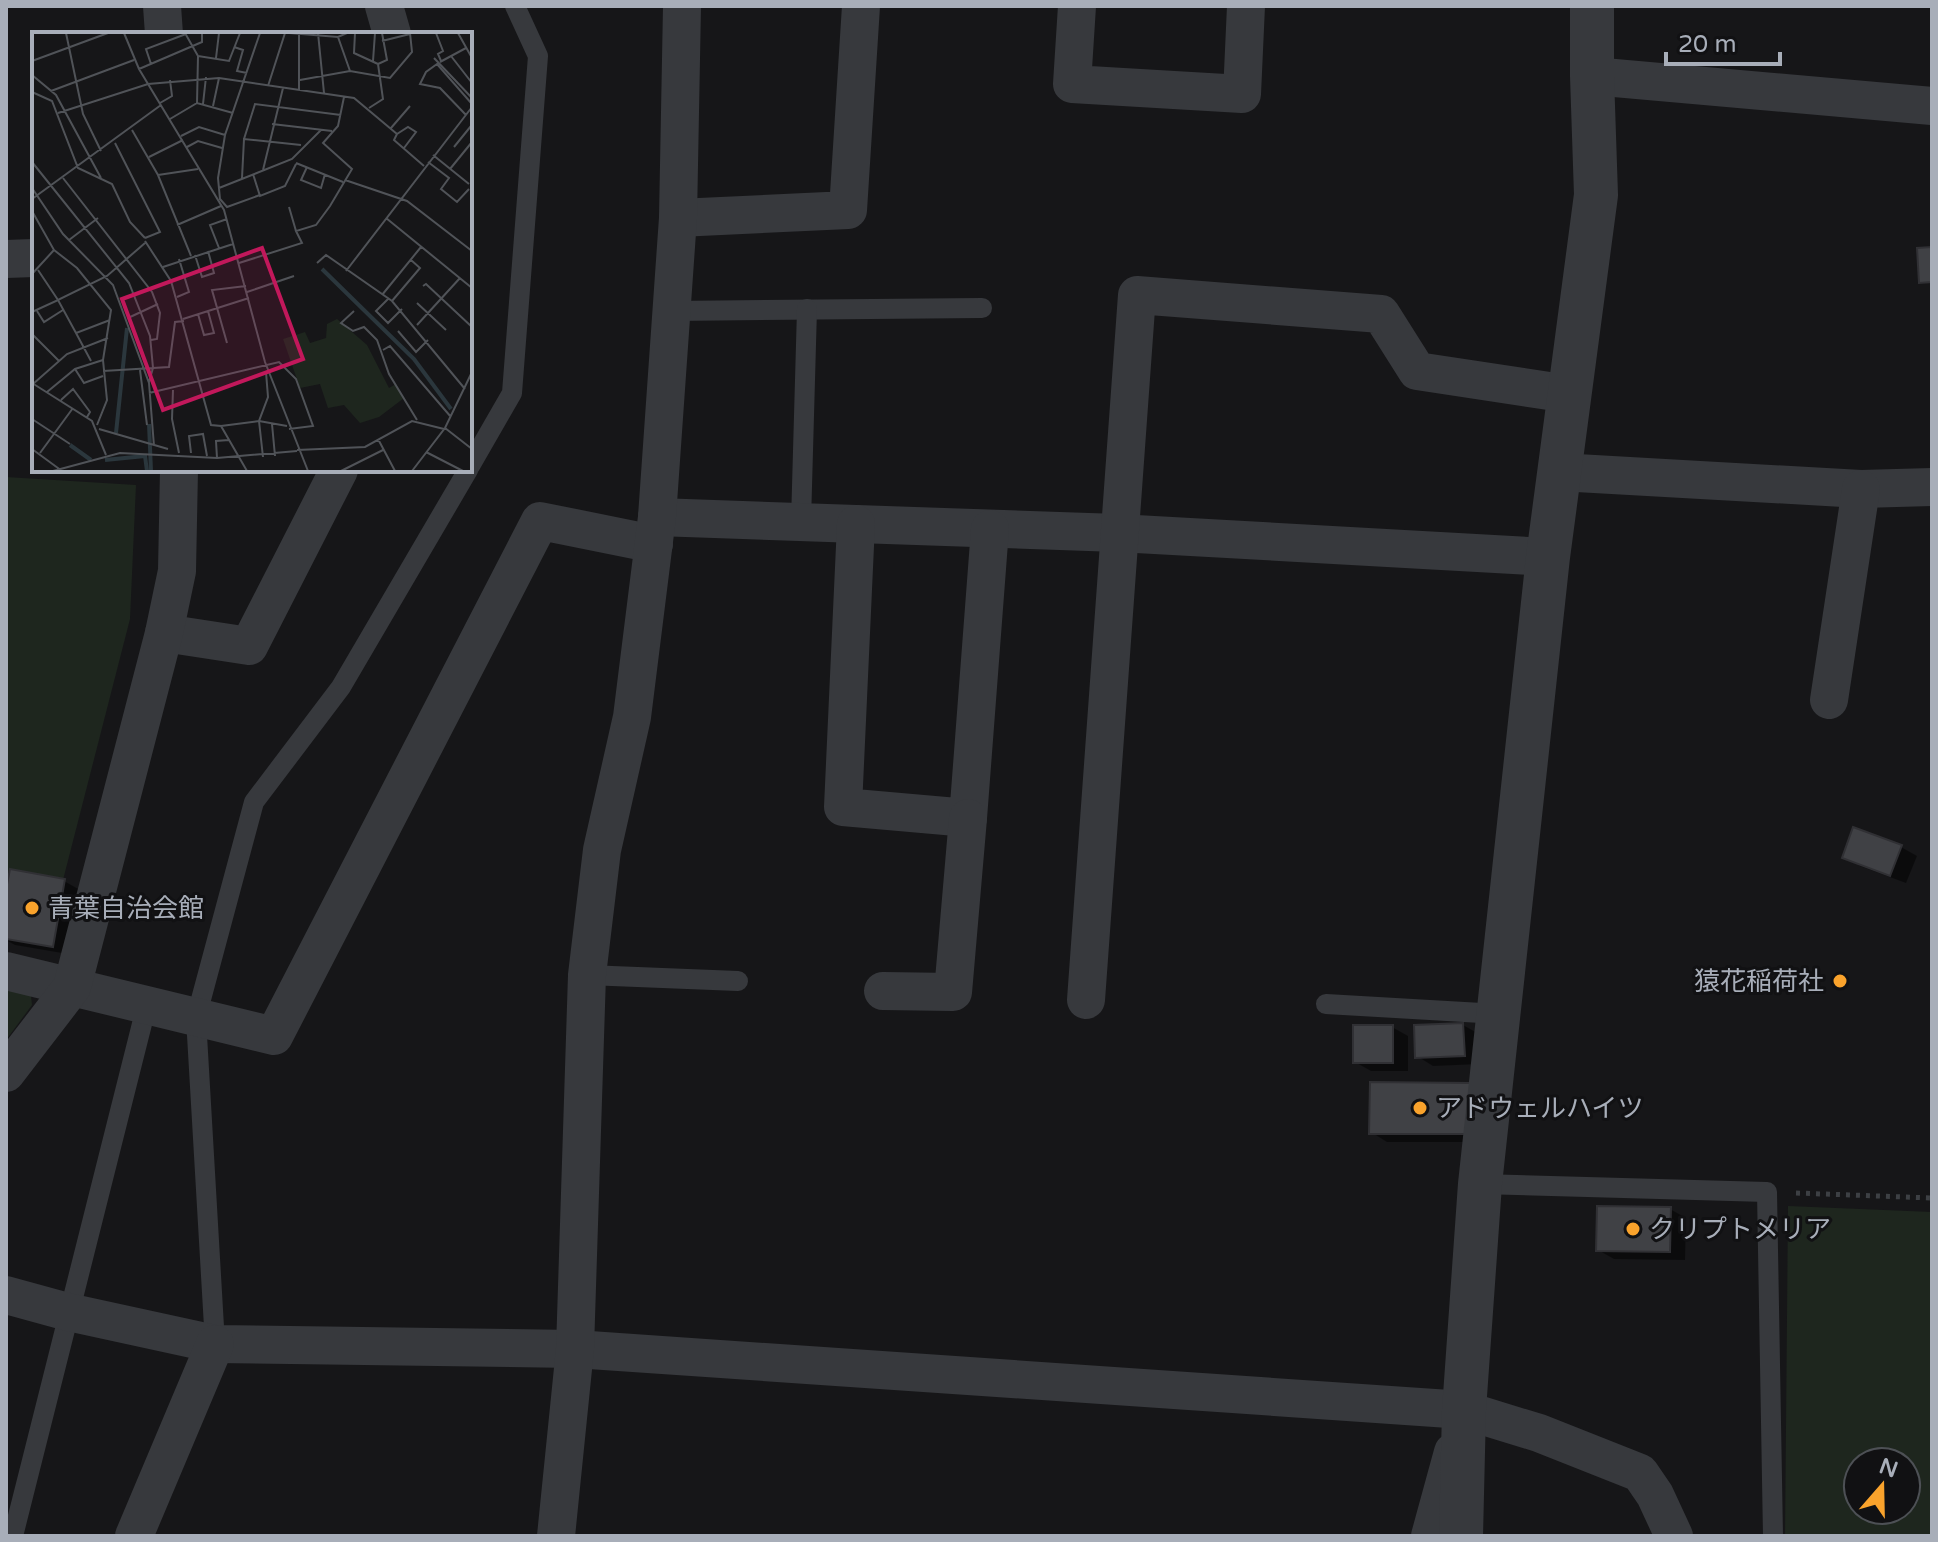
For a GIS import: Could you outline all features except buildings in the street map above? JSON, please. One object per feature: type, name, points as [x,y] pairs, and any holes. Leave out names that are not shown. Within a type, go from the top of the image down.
[{"type":"street","points":[[162,6],[164,32]]},
{"type":"street","points":[[384,6],[391,32]]},
{"type":"street","points":[[556,1536],[575,1349],[587,975],[602,850],[632,717],[656,530],[678,218],[682,6]]},
{"type":"street","points":[[678,218],[848,210],[861,6]]},
{"type":"street","points":[[1077,6],[1072,84],[1242,94],[1246,6]]},
{"type":"street","points":[[1461,1536],[1464,1410],[1480,1184],[1548,557],[1596,195],[1592,6]]},
{"type":"street","points":[[1592,76],[1932,106]]},
{"type":"street","points":[[6,259],[32,258]]},
{"type":"street","points":[[1086,1000],[1137,295],[1381,314],[1417,371],[1569,394]]},
{"type":"street","points":[[6,1073],[72,987],[164,633],[177,571],[179,472]]},
{"type":"street","points":[[164,633],[249,646],[338,472]]},
{"type":"street","points":[[1559,472],[1861,489],[1932,487]]},
{"type":"street","points":[[1829,700],[1861,489]]},
{"type":"street","points":[[6,971],[274,1036],[540,521],[656,530],[801,522],[1118,533],[1548,557]]},
{"type":"street","points":[[856,524],[843,807],[968,818]]},
{"type":"street","points":[[883,991],[953,992],[990,529]]},
{"type":"street","points":[[6,1295],[215,1344],[575,1349],[1464,1410],[1539,1433],[1640,1473],[1655,1495],[1674,1536]]},
{"type":"street","points":[[134,1536],[215,1344]]},
{"type":"street","points":[[1430,1536],[1464,1410]]},
{"type":"lane","points":[[472,463],[512,393],[538,56],[515,6]]},
{"type":"lane","points":[[671,311],[982,308]]},
{"type":"lane","points":[[801,522],[807,309]]},
{"type":"lane","points":[[215,1344],[196,1018],[254,802],[341,687],[467,472]]},
{"type":"lane","points":[[587,975],[738,981]]},
{"type":"lane","points":[[13,1536],[147,1004]]},
{"type":"lane","points":[[1326,1004],[1499,1014]]},
{"type":"lane","points":[[1480,1184],[1767,1192],[1773,1536]]},
{"type":"path","points":[[1767,1192],[1932,1198]]},
{"type":"shaded area","points":[[6,477],[136,485],[130,619],[63,880],[6,872]]},
{"type":"shaded area","points":[[6,980],[30,987],[32,1005],[6,1040]]},
{"type":"shaded area","points":[[1788,1206],[1932,1212],[1932,1536],[1785,1536]]},
{"type":"place","name":"青葉自治会館","points":[[32,908]]},
{"type":"place","name":"猿花稲荷社","points":[[1840,981]]},
{"type":"place","name":"アドウェルハイツ","points":[[1420,1108]]},
{"type":"place","name":"クリプトメリア","points":[[1633,1229]]}]
